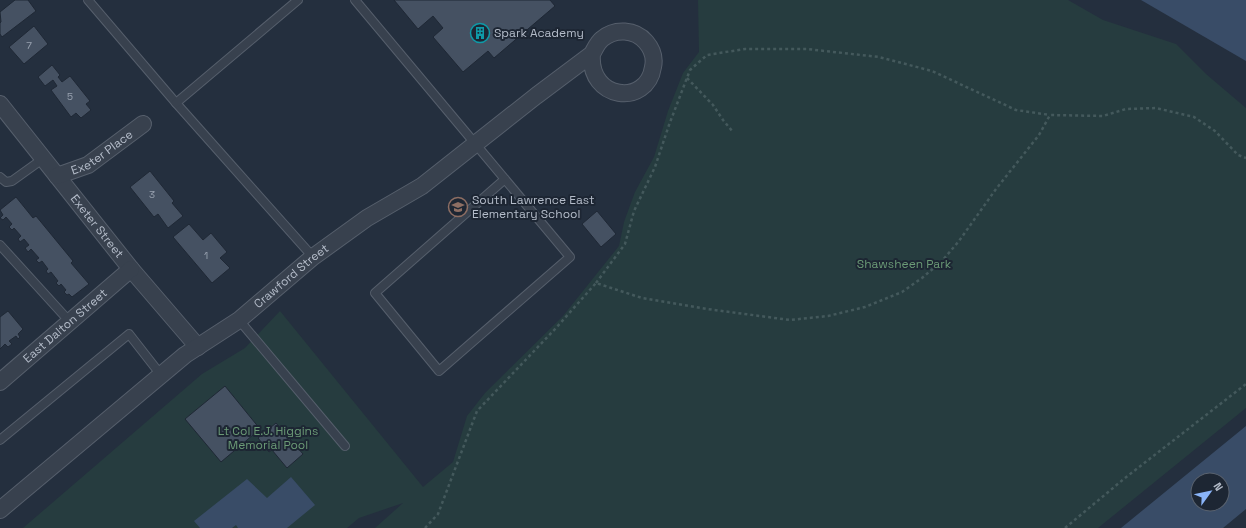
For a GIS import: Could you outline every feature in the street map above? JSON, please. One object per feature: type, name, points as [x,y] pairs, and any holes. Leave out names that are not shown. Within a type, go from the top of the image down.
[{"type":"street","name":"Crawford Street","points":[[0,510],[185,355],[239,320],[313,257],[367,218],[422,186],[592,54]]},
{"type":"street","name":"Exeter Street","points":[[0,104],[131,269],[198,347]]},
{"type":"street","name":"Exeter Place","points":[[57,176],[88,165],[143,124]]},
{"type":"street","name":"East Dalton Street","points":[[0,382],[131,269]]},
{"type":"lane","points":[[88,0],[176,104],[313,257]]},
{"type":"lane","points":[[176,104],[298,0]]},
{"type":"lane","points":[[355,0],[475,144],[505,179],[570,257],[439,371],[375,292],[505,179]]},
{"type":"lane","points":[[3,179],[12,181],[44,158]]},
{"type":"lane","points":[[0,245],[70,322]]},
{"type":"lane","points":[[239,320],[345,446]]},
{"type":"lane","points":[[0,440],[129,334],[161,375]]},
{"type":"path","points":[[425,528],[438,514],[477,411],[556,328],[596,283],[625,244],[634,211],[655,167],[690,70],[707,55],[745,49],[807,49],[879,57],[932,71],[1016,110],[1050,115],[1103,116],[1126,109],[1156,108],[1194,117],[1215,131],[1238,155],[1246,158]]},
{"type":"path","points":[[687,78],[713,105],[733,132]]},
{"type":"path","points":[[596,283],[642,298],[707,309],[790,320],[828,316],[865,307],[902,292],[942,261],[959,241],[996,189],[1040,135],[1050,115]]},
{"type":"path","points":[[1065,528],[1125,478],[1246,384]]},
{"type":"green space","name":"Shawsheen Park","points":[[698,0],[1068,0],[1103,20],[1176,44],[1206,74],[1246,108],[1246,408],[1098,528],[375,528],[403,503],[359,518],[347,528],[23,528],[202,374],[245,348],[280,311],[423,487],[453,462],[467,416],[485,393],[563,316],[619,246],[624,222],[635,192],[654,157],[668,111],[683,73],[699,52]]},
{"type":"water","points":[[1141,0],[1246,0],[1246,61]]},
{"type":"water","points":[[1246,426],[1246,509],[1223,528],[1121,528]]},
{"type":"water","points":[[291,477],[315,505],[287,528],[238,528],[236,525],[232,528],[200,528],[194,521],[247,479],[267,498]]},
{"type":"building","points":[[15,0],[28,0],[36,11],[2,37],[0,34],[0,12]]},
{"type":"building","name":"Spark Academy","points":[[394,0],[550,0],[555,6],[494,58],[488,51],[463,72],[433,37],[443,28],[433,16],[418,29]]},
{"type":"building","points":[[34,26],[48,44],[24,64],[9,47]]},
{"type":"building","points":[[52,65],[60,75],[58,77],[62,82],[70,76],[90,101],[86,104],[91,110],[81,118],[76,113],[71,117],[51,90],[57,86],[53,80],[45,86],[38,77]]},
{"type":"building","points":[[150,171],[174,201],[172,203],[183,216],[168,228],[158,214],[154,217],[130,187]]},
{"type":"building","points":[[16,197],[33,218],[36,216],[73,261],[71,263],[89,284],[72,297],[64,292],[66,290],[61,284],[59,286],[56,283],[58,281],[51,272],[48,274],[46,271],[48,269],[42,261],[39,263],[36,260],[39,258],[31,249],[28,252],[25,248],[29,245],[24,239],[20,242],[18,239],[21,236],[14,228],[12,230],[9,227],[12,224],[6,217],[3,220],[0,218],[3,215],[0,210]]},
{"type":"building","points":[[597,211],[616,234],[601,247],[582,224]]},
{"type":"building","points":[[189,224],[203,240],[211,233],[227,252],[220,258],[230,268],[212,283],[173,237]]},
{"type":"building","points":[[8,311],[23,329],[18,334],[20,337],[18,339],[16,336],[9,341],[12,344],[8,347],[5,344],[0,349],[0,317]]},
{"type":"building","points":[[225,386],[260,429],[221,462],[185,419]]},
{"type":"building","points":[[276,423],[303,454],[287,468],[272,450],[269,452],[258,438]]},
{"type":"place","name":"Spark Academy","points":[[480,33]]},
{"type":"place","name":"South Lawrence East Elementary School","points":[[458,207]]},
{"type":"park label","name":"Lt Col E.J. Higgins Memorial Pool","points":[[268,438]]}]
